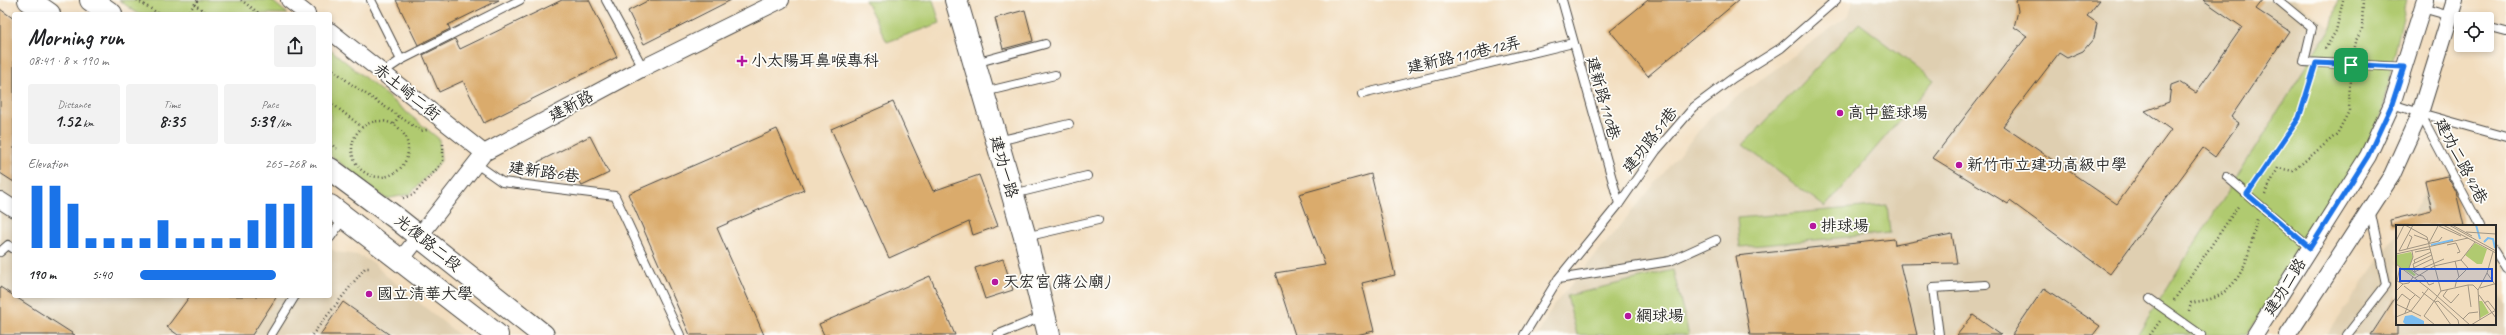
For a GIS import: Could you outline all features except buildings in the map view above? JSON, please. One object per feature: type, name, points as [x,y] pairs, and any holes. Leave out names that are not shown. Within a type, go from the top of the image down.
[{"type":"main road","points":[[29,0],[46,12]]},
{"type":"main road","points":[[91,0],[108,12]]},
{"type":"main road","name":"建功一路","points":[[956,0],[1025,237],[1047,325]]},
{"type":"main road","name":"光復路二段","points":[[339,160],[420,238],[543,335]]},
{"type":"main road","name":"光復路二段","points":[[338,211],[400,261],[497,335]]},
{"type":"street","points":[[289,0],[305,12]]},
{"type":"street","name":"建功二路","points":[[2455,0],[2456,12]]},
{"type":"street","name":"建新路","points":[[400,261],[420,238],[479,158],[643,68],[777,1]]},
{"type":"street","name":"建功二路","points":[[2255,335],[2368,156],[2392,104],[2423,4]]},
{"type":"street","name":"建功二路","points":[[2288,335],[2392,175],[2420,113],[2454,23]]},
{"type":"street","name":"赤土崎二街","points":[[332,33],[383,72],[479,158]]},
{"type":"street","points":[[0,200],[12,208]]},
{"type":"lane","points":[[371,0],[401,60]]},
{"type":"lane","points":[[383,72],[401,60],[520,0]]},
{"type":"lane","points":[[606,0],[643,68]]},
{"type":"lane","name":"建新路110巷","points":[[1562,0],[1619,204]]},
{"type":"lane","name":"建功路51巷","points":[[1524,335],[1558,279],[1619,204],[1656,150],[1694,107],[1733,78],[1781,48],[1836,0]]},
{"type":"lane","points":[[2278,0],[2312,28],[2304,62],[2404,67]]},
{"type":"lane","points":[[2423,4],[2454,17]]},
{"type":"lane","points":[[2494,28],[2506,32]]},
{"type":"lane","name":"建新路110巷12弄","points":[[1362,94],[1573,43]]},
{"type":"lane","points":[[974,63],[1045,44]]},
{"type":"lane","points":[[983,92],[1055,75]]},
{"type":"lane","name":"建功二路42巷","points":[[2392,104],[2420,113],[2479,225]]},
{"type":"lane","points":[[2420,113],[2506,137]]},
{"type":"lane","points":[[997,141],[1069,124]]},
{"type":"lane","name":"建新路6巷","points":[[479,158],[502,182],[615,196],[680,335]]},
{"type":"lane","points":[[1012,194],[1087,176]]},
{"type":"lane","points":[[2227,177],[2310,248]]},
{"type":"lane","points":[[2347,335],[2386,285],[2370,209]]},
{"type":"lane","points":[[332,231],[338,211]]},
{"type":"lane","points":[[1025,237],[1098,220]]},
{"type":"lane","points":[[1558,279],[1670,261],[1716,240]]},
{"type":"lane","points":[[0,252],[8,245],[12,248]]},
{"type":"lane","points":[[2496,253],[2506,269]]},
{"type":"lane","points":[[1939,335],[1933,288],[1986,285]]},
{"type":"lane","points":[[272,335],[294,298]]},
{"type":"lane","points":[[2150,299],[2201,335]]},
{"type":"lane","points":[[997,335],[1047,325]]},
{"type":"path","points":[[137,0],[156,12]]},
{"type":"path","points":[[188,12],[198,0]]},
{"type":"path","points":[[241,0],[257,12]]},
{"type":"path","points":[[2150,335],[2299,118],[2316,63],[2336,31],[2342,0]]},
{"type":"path","points":[[2184,323],[2191,303],[2218,297],[2238,280],[2248,255],[2260,205],[2278,168],[2293,171],[2337,134],[2349,111],[2351,65],[2355,42],[2362,30],[2363,0]]},
{"type":"path","points":[[194,4],[205,12]]},
{"type":"path","points":[[332,69],[351,84],[421,131],[434,130]]},
{"type":"path","points":[[332,104],[362,127]]},
{"type":"path","points":[[394,124],[399,116]]},
{"type":"path","points":[[332,147],[339,160],[360,169],[374,177],[383,178],[400,170],[406,162],[408,143],[404,134],[394,124],[379,120],[362,127],[356,134],[352,147],[354,160],[360,169],[367,181]]},
{"type":"path","points":[[396,200],[413,195],[443,162],[443,138]]},
{"type":"path","points":[[312,335],[365,268],[370,268]]},
{"type":"shaded area","name":"新竹市立建功高級中學","points":[[1853,0],[2295,0],[2331,28],[2144,335],[1538,335],[1553,306],[1711,116],[1849,15]]},
{"type":"shaded area","points":[[0,17],[12,26],[12,298],[332,298],[332,249],[336,252],[358,255],[374,263],[383,273],[459,335],[0,335]]},
{"type":"shaded area","points":[[2425,194],[2440,195],[2457,225],[2404,225]]},
{"type":"shaded area","points":[[2396,235],[2396,325],[2496,325],[2496,290],[2506,306],[2506,335],[2327,335]]},
{"type":"green space","points":[[119,0],[271,0],[286,12],[135,12]]},
{"type":"green space","points":[[865,0],[933,0],[940,23],[887,42]]},
{"type":"green space","points":[[2338,0],[2407,0],[2374,143],[2246,335],[2137,335],[2331,28]]},
{"type":"green space","name":"高中籃球場","points":[[1859,23],[1934,80],[1825,207],[1743,145]]},
{"type":"green space","points":[[332,51],[439,139],[441,161],[410,194],[386,199],[332,157]]},
{"type":"green space","name":"排球場","points":[[1887,205],[1890,233],[1740,247],[1737,218]]},
{"type":"green space","name":"網球場","points":[[1673,270],[1689,335],[1577,335],[1567,296]]},
{"type":"place","name":"小太陽耳鼻喉專科","points":[[742,61]]},
{"type":"place","name":"高中籃球場","points":[[1840,113]]},
{"type":"place","name":"新竹市立建功高級中學","points":[[1959,165]]},
{"type":"place","name":"排球場","points":[[1813,226]]},
{"type":"place","name":"天宏宮(蔣公廟)","points":[[995,282]]},
{"type":"place","name":"國立清華大學","points":[[369,294]]},
{"type":"place","name":"網球場","points":[[1628,316]]},
{"type":"route","points":[[2316,63],[2351,65],[2404,67],[2392,104],[2368,156],[2310,248],[2247,194],[2299,118],[2316,63]]}]
